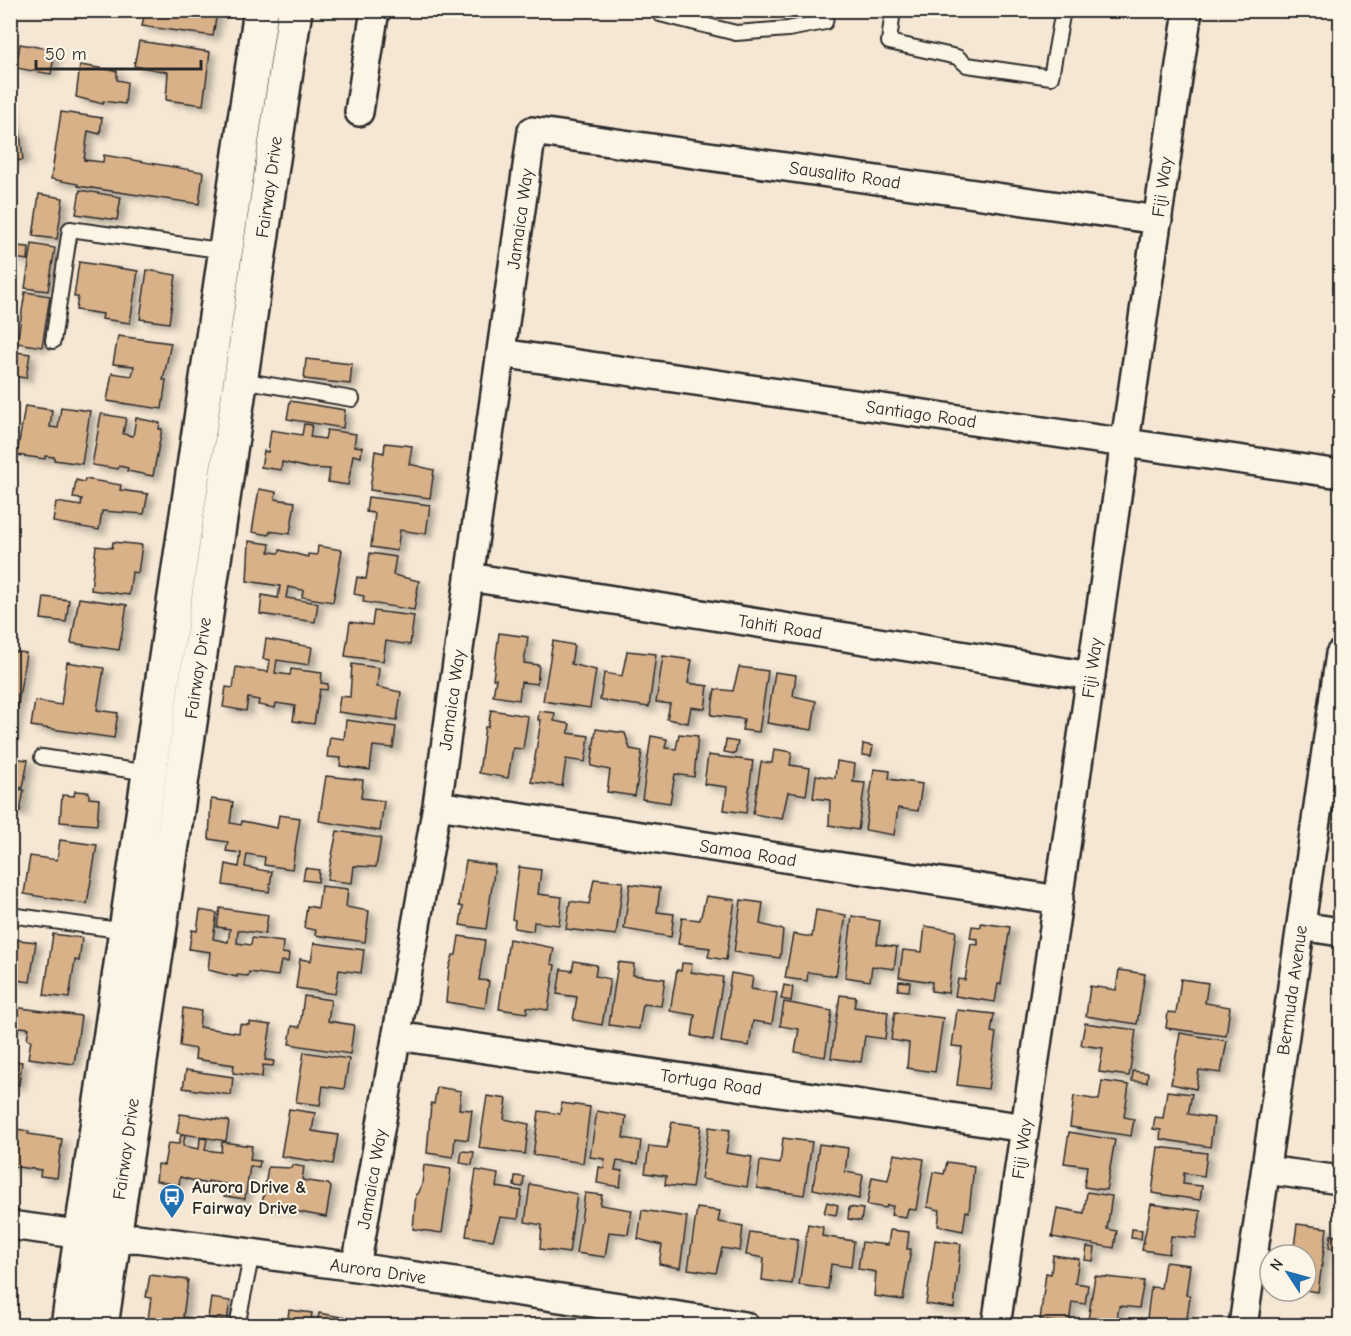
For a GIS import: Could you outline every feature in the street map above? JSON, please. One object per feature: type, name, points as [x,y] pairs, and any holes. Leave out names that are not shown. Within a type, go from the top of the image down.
[{"type":"street","name":"Fairway Drive","points":[[101,1326],[97,1236],[126,931],[261,10]]},
{"type":"street","name":"Fairway Drive","points":[[68,1326],[97,1236],[193,699],[295,10]]},
{"type":"street","points":[[359,112],[375,10]]},
{"type":"street","name":"Fiji Way","points":[[996,1326],[1188,10]]},
{"type":"street","name":"Sausalito Road","points":[[532,130],[1158,220]]},
{"type":"street","name":"Jamaica Way","points":[[356,1267],[437,805],[532,130]]},
{"type":"street","name":"Santiago Road","points":[[501,353],[1341,474]]},
{"type":"street","name":"Tahiti Road","points":[[469,577],[1091,676]]},
{"type":"street","name":"Bermuda Avenue","points":[[1243,1326],[1301,926],[1337,705],[1341,654]]},
{"type":"street","points":[[161,693],[193,699]]},
{"type":"street","name":"Samoa Road","points":[[437,805],[1059,900]]},
{"type":"street","points":[[1301,926],[1341,932]]},
{"type":"street","name":"Tortuga Road","points":[[397,1036],[1025,1128]]},
{"type":"street","points":[[1266,1170],[1341,1180]]},
{"type":"street","name":"Aurora Drive","points":[[10,1225],[97,1236],[137,1238],[356,1267],[635,1318],[745,1326]]},
{"type":"lane","points":[[661,10],[660,14],[736,33],[788,29],[825,22],[827,10]]},
{"type":"lane","points":[[893,10],[889,42],[957,57],[967,65],[1051,77],[1063,10]]},
{"type":"lane","points":[[53,341],[70,229],[226,251]]},
{"type":"lane","points":[[240,380],[352,399]]},
{"type":"lane","points":[[42,757],[149,773]]},
{"type":"lane","points":[[10,915],[126,931]]},
{"type":"lane","points":[[237,1326],[252,1253]]},
{"type":"building","points":[[145,10],[217,12],[213,36],[142,26]]},
{"type":"building","points":[[139,41],[210,52],[203,105],[166,100],[168,72],[134,66]]},
{"type":"building","points":[[20,44],[55,50],[51,74],[16,68]]},
{"type":"building","points":[[80,65],[117,71],[117,80],[127,82],[125,104],[103,101],[103,104],[76,97]]},
{"type":"building","points":[[10,101],[16,132],[20,132],[23,160],[10,161]]},
{"type":"building","points":[[61,112],[102,118],[100,134],[88,131],[84,160],[103,162],[104,155],[203,172],[199,204],[78,186],[78,184],[51,179]]},
{"type":"building","points":[[80,190],[121,197],[117,220],[76,214]]},
{"type":"building","points":[[39,194],[63,198],[57,239],[33,236]]},
{"type":"building","points":[[32,244],[55,248],[48,291],[25,288]]},
{"type":"building","points":[[15,246],[29,247],[28,260],[14,258]]},
{"type":"building","points":[[79,262],[138,271],[130,323],[102,319],[103,314],[76,310],[78,297],[74,297]]},
{"type":"building","points":[[147,270],[176,275],[169,323],[140,319]]},
{"type":"building","points":[[25,292],[50,296],[42,347],[17,343]]},
{"type":"building","points":[[118,336],[171,343],[163,380],[166,380],[162,409],[107,401],[112,373],[132,376],[134,366],[113,364]]},
{"type":"building","points":[[16,352],[30,354],[26,378],[12,376]]},
{"type":"building","points":[[306,359],[352,364],[350,384],[304,379]]},
{"type":"building","points":[[290,401],[345,410],[343,428],[287,419]]},
{"type":"building","points":[[25,406],[52,410],[50,427],[58,428],[61,407],[90,411],[82,464],[54,460],[54,457],[45,456],[45,459],[17,455]]},
{"type":"building","points":[[101,414],[126,418],[123,434],[133,436],[136,418],[160,423],[159,429],[162,429],[153,476],[127,471],[128,468],[119,466],[118,469],[92,465]]},
{"type":"building","points":[[304,424],[312,425],[310,437],[325,439],[327,430],[356,434],[354,446],[362,447],[361,457],[353,455],[348,485],[328,482],[330,469],[309,468],[282,462],[281,470],[261,467],[264,451],[268,452],[271,430],[302,435]]},
{"type":"building","points":[[385,443],[412,446],[409,464],[434,470],[430,498],[370,490],[375,451],[384,453]]},
{"type":"building","points":[[85,479],[121,485],[120,490],[148,494],[144,514],[102,511],[99,530],[53,522],[56,502],[81,506],[82,499],[73,498],[76,480],[84,482]]},
{"type":"building","points":[[259,489],[276,492],[275,499],[295,502],[290,534],[270,531],[269,535],[252,532]]},
{"type":"building","points":[[368,497],[430,505],[426,534],[400,530],[397,551],[371,547],[375,513],[366,512]]},
{"type":"building","points":[[249,541],[270,544],[269,552],[279,553],[280,550],[308,557],[308,554],[317,555],[318,546],[342,550],[333,602],[302,597],[303,590],[288,587],[286,598],[318,603],[315,622],[260,614],[262,595],[278,598],[280,586],[247,581]]},
{"type":"building","points":[[113,542],[142,545],[138,573],[132,572],[129,595],[91,590],[96,546],[112,548]]},
{"type":"building","points":[[370,553],[396,557],[393,575],[419,581],[414,610],[363,602],[364,596],[354,594],[357,577],[366,579]]},
{"type":"building","points":[[44,597],[69,600],[66,622],[41,619]]},
{"type":"building","points":[[79,598],[127,605],[119,650],[71,643]]},
{"type":"building","points":[[374,611],[414,616],[410,645],[386,641],[383,661],[345,656],[350,622],[372,625]]},
{"type":"building","points":[[499,633],[528,637],[524,663],[539,665],[537,684],[521,682],[519,700],[493,696]]},
{"type":"building","points":[[266,639],[312,647],[309,665],[277,660],[275,673],[290,675],[291,669],[322,673],[321,683],[328,684],[327,690],[320,689],[314,724],[293,721],[295,706],[276,703],[275,708],[258,705],[259,700],[248,698],[246,711],[223,707],[226,687],[233,688],[236,667],[268,672],[270,660],[263,659]]},
{"type":"building","points":[[553,641],[574,645],[571,664],[596,670],[590,708],[543,701]]},
{"type":"building","points":[[10,651],[26,653],[13,737],[10,736]]},
{"type":"building","points":[[627,651],[656,654],[649,707],[600,700],[604,673],[622,676]]},
{"type":"building","points":[[663,656],[692,660],[688,683],[708,686],[705,709],[691,707],[688,723],[667,719],[670,704],[656,702]]},
{"type":"building","points":[[67,662],[104,668],[97,710],[118,713],[114,738],[31,726],[35,701],[61,705]]},
{"type":"building","points":[[352,664],[379,668],[377,687],[401,692],[397,720],[338,712],[340,696],[350,697]]},
{"type":"building","points":[[739,667],[768,671],[759,732],[742,730],[744,719],[711,715],[715,689],[733,691]]},
{"type":"building","points":[[775,672],[796,675],[793,696],[816,701],[812,730],[767,723]]},
{"type":"building","points":[[491,710],[528,716],[523,749],[513,748],[508,778],[479,773],[485,727],[488,727]]},
{"type":"building","points":[[539,711],[555,713],[554,721],[570,724],[568,733],[589,736],[585,762],[566,759],[562,786],[531,782],[541,720],[538,720]]},
{"type":"building","points":[[346,720],[396,727],[393,748],[373,746],[370,770],[340,766],[341,758],[327,757],[330,737],[344,739]]},
{"type":"building","points":[[596,729],[625,733],[630,749],[642,751],[635,796],[607,792],[610,770],[591,766]]},
{"type":"building","points":[[679,734],[698,736],[694,777],[675,774],[670,803],[642,799],[651,736],[667,739],[665,748],[676,749]]},
{"type":"building","points":[[726,740],[738,742],[735,754],[724,752]]},
{"type":"building","points":[[863,744],[873,746],[871,756],[862,755]]},
{"type":"building","points":[[774,749],[792,752],[790,765],[810,768],[806,795],[788,792],[782,819],[753,814],[761,762],[772,763]]},
{"type":"building","points":[[708,755],[753,761],[746,813],[724,810],[727,787],[704,784]]},
{"type":"building","points":[[10,758],[28,760],[23,788],[10,786]]},
{"type":"building","points":[[837,761],[855,764],[853,782],[865,783],[858,830],[829,825],[830,800],[813,798],[816,775],[835,778]]},
{"type":"building","points":[[874,769],[890,771],[889,779],[922,784],[918,811],[898,808],[894,835],[865,830]]},
{"type":"building","points":[[326,776],[363,780],[361,798],[384,801],[380,831],[319,821]]},
{"type":"building","points":[[10,788],[24,790],[20,812],[10,810]]},
{"type":"building","points":[[75,791],[89,792],[89,798],[99,799],[97,825],[60,822],[62,795],[74,796]]},
{"type":"building","points":[[211,799],[233,802],[230,823],[241,825],[242,821],[277,828],[279,815],[300,818],[292,869],[264,865],[265,857],[247,854],[245,867],[272,872],[269,892],[223,885],[226,864],[239,867],[241,853],[226,851],[228,842],[209,839]]},
{"type":"building","points":[[337,831],[381,838],[376,867],[354,866],[352,883],[327,880]]},
{"type":"building","points":[[60,840],[97,845],[87,904],[24,894],[30,856],[57,860]]},
{"type":"building","points":[[466,861],[495,865],[486,929],[460,925],[463,907],[459,906],[460,895]]},
{"type":"building","points":[[519,867],[541,870],[538,894],[562,897],[559,925],[534,922],[533,931],[514,928],[515,920],[512,919]]},
{"type":"building","points":[[305,868],[319,870],[318,882],[303,880]]},
{"type":"building","points":[[594,879],[623,882],[616,935],[566,929],[570,901],[589,904]]},
{"type":"building","points":[[630,884],[660,888],[657,912],[674,914],[671,937],[624,929]]},
{"type":"building","points":[[321,886],[348,889],[346,907],[369,911],[365,942],[315,935],[316,930],[304,928],[307,906],[318,908]]},
{"type":"building","points":[[706,896],[735,900],[726,960],[708,957],[710,948],[678,944],[682,918],[700,920]]},
{"type":"building","points":[[741,900],[763,903],[760,924],[783,930],[780,958],[734,952]]},
{"type":"building","points":[[220,908],[268,915],[265,934],[238,930],[237,943],[251,945],[252,938],[283,942],[282,953],[289,954],[288,962],[281,961],[278,976],[249,972],[248,976],[237,975],[237,977],[208,970],[210,952],[189,949],[192,930],[197,931],[200,910],[217,913],[213,939],[228,942],[230,929],[217,927]]},
{"type":"building","points":[[816,910],[846,915],[836,976],[808,972],[807,981],[785,978],[793,934],[812,937]]},
{"type":"building","points":[[852,916],[880,921],[877,944],[897,947],[894,969],[872,966],[870,981],[845,977]]},
{"type":"building","points":[[981,923],[1010,927],[1001,984],[998,984],[995,1002],[955,996],[958,979],[965,980],[971,944],[978,945],[978,939],[970,938],[972,926],[981,927]]},
{"type":"building","points":[[925,926],[956,931],[948,993],[931,991],[932,982],[899,977],[903,950],[922,952]]},
{"type":"building","points":[[53,934],[82,938],[79,961],[75,960],[69,998],[44,995]]},
{"type":"building","points":[[459,936],[485,940],[479,980],[489,981],[485,1008],[446,1002],[449,968],[453,955],[456,955]]},
{"type":"building","points":[[10,939],[36,942],[30,982],[10,979]]},
{"type":"building","points":[[509,939],[554,948],[551,964],[555,965],[548,1010],[527,1007],[527,1013],[499,1009]]},
{"type":"building","points":[[314,943],[364,950],[361,973],[339,970],[335,994],[296,988],[300,959],[311,961]]},
{"type":"building","points":[[574,961],[597,965],[595,976],[610,979],[602,1025],[573,1020],[577,997],[557,994],[561,969],[572,971]]},
{"type":"building","points":[[618,962],[634,964],[633,975],[665,979],[661,1006],[643,1004],[639,1029],[609,1025]]},
{"type":"building","points":[[682,963],[692,964],[691,972],[723,977],[713,1040],[692,1036],[695,1015],[670,1011],[677,970],[681,971]]},
{"type":"building","points":[[1119,970],[1145,974],[1137,1024],[1086,1016],[1090,986],[1116,990]]},
{"type":"building","points":[[731,973],[753,977],[751,989],[777,993],[772,1024],[753,1021],[749,1046],[721,1042]]},
{"type":"building","points":[[1181,979],[1208,983],[1205,1003],[1230,1007],[1226,1036],[1166,1028],[1168,1012],[1176,1013]]},
{"type":"building","points":[[899,981],[910,982],[909,991],[898,990]]},
{"type":"building","points":[[784,985],[793,987],[791,1001],[781,999]]},
{"type":"building","points":[[840,995],[856,997],[854,1007],[888,1012],[885,1039],[865,1036],[861,1062],[831,1058]]},
{"type":"building","points":[[304,996],[331,1000],[328,1021],[354,1025],[350,1054],[289,1044],[292,1026],[300,1027]]},
{"type":"building","points":[[784,1002],[832,1011],[825,1057],[795,1052],[799,1029],[780,1026]]},
{"type":"building","points":[[13,1007],[81,1016],[74,1064],[28,1058],[31,1040],[27,1039],[29,1028],[10,1026]]},
{"type":"building","points":[[183,1008],[201,1011],[199,1027],[239,1033],[240,1024],[249,1025],[249,1022],[271,1025],[265,1060],[274,1061],[273,1066],[263,1065],[262,1077],[233,1073],[234,1065],[195,1059],[196,1049],[180,1046]]},
{"type":"building","points":[[957,1010],[994,1014],[991,1032],[996,1033],[988,1089],[957,1085],[962,1047],[952,1046]]},
{"type":"building","points":[[895,1012],[943,1018],[935,1072],[907,1068],[909,1043],[891,1040]]},
{"type":"building","points":[[1085,1023],[1136,1030],[1129,1076],[1099,1072],[1103,1048],[1081,1045]]},
{"type":"building","points":[[1180,1033],[1227,1041],[1221,1073],[1199,1070],[1196,1089],[1171,1084]]},
{"type":"building","points":[[304,1052],[349,1059],[344,1089],[323,1086],[320,1105],[296,1102]]},
{"type":"building","points":[[10,1061],[22,1062],[19,1085],[10,1084]]},
{"type":"building","points":[[186,1070],[233,1077],[231,1095],[183,1088]]},
{"type":"building","points":[[1133,1071],[1148,1073],[1147,1082],[1132,1081]]},
{"type":"building","points":[[1102,1081],[1129,1085],[1124,1117],[1134,1119],[1131,1136],[1070,1127],[1074,1096],[1099,1100]]},
{"type":"building","points":[[437,1087],[461,1091],[459,1109],[472,1110],[468,1140],[455,1138],[453,1157],[427,1153],[431,1103],[434,1104]]},
{"type":"building","points":[[1167,1091],[1192,1094],[1188,1114],[1214,1118],[1210,1147],[1160,1139],[1161,1130],[1153,1129],[1155,1117],[1163,1118]]},
{"type":"building","points":[[487,1096],[507,1099],[504,1119],[529,1124],[525,1154],[479,1148]]},
{"type":"building","points":[[561,1103],[590,1107],[583,1163],[533,1155],[539,1111],[560,1114]]},
{"type":"building","points":[[289,1109],[315,1113],[312,1131],[338,1135],[333,1164],[281,1156]]},
{"type":"building","points":[[597,1111],[626,1116],[623,1138],[641,1141],[638,1164],[617,1161],[615,1170],[622,1171],[620,1187],[597,1183],[599,1167],[604,1168],[605,1159],[590,1157]]},
{"type":"building","points":[[180,1114],[229,1121],[226,1141],[177,1133]]},
{"type":"building","points":[[672,1122],[701,1126],[692,1188],[665,1185],[666,1176],[645,1173],[649,1146],[667,1148]]},
{"type":"building","points":[[709,1127],[730,1130],[726,1153],[752,1157],[747,1187],[701,1179]]},
{"type":"building","points":[[17,1129],[29,1131],[28,1134],[62,1139],[57,1178],[40,1176],[41,1170],[10,1166],[10,1133],[16,1133]]},
{"type":"building","points":[[1069,1132],[1115,1140],[1106,1190],[1084,1187],[1087,1166],[1064,1163]]},
{"type":"building","points":[[181,1135],[185,1136],[183,1146],[199,1149],[200,1138],[207,1139],[205,1150],[221,1152],[222,1142],[252,1146],[250,1160],[260,1161],[259,1167],[250,1166],[245,1199],[224,1196],[226,1184],[208,1181],[207,1184],[180,1177],[179,1185],[156,1181],[158,1164],[164,1165],[168,1143],[179,1144]]},
{"type":"building","points":[[783,1138],[812,1142],[804,1195],[757,1188],[760,1161],[780,1164]]},
{"type":"building","points":[[819,1144],[848,1148],[845,1172],[863,1175],[859,1199],[813,1189]]},
{"type":"building","points":[[1158,1147],[1207,1153],[1204,1176],[1184,1173],[1183,1184],[1202,1186],[1200,1200],[1152,1193]]},
{"type":"building","points":[[462,1151],[474,1152],[472,1165],[460,1163]]},
{"type":"building","points":[[894,1154],[924,1159],[916,1210],[908,1209],[906,1217],[891,1215],[893,1206],[887,1205],[886,1208],[867,1205],[872,1177],[888,1180]]},
{"type":"building","points":[[947,1162],[974,1166],[969,1212],[966,1211],[963,1231],[938,1226],[940,1210],[927,1207],[933,1172],[944,1174]]},
{"type":"building","points":[[293,1165],[304,1167],[302,1180],[328,1184],[331,1187],[326,1217],[262,1205],[268,1167],[292,1168]]},
{"type":"building","points":[[424,1165],[451,1169],[442,1233],[413,1229],[416,1194],[422,1184]]},
{"type":"building","points":[[476,1170],[498,1174],[496,1187],[522,1191],[518,1219],[500,1217],[493,1240],[466,1236]]},
{"type":"building","points":[[515,1176],[524,1177],[523,1187],[514,1186]]},
{"type":"building","points":[[530,1184],[577,1194],[569,1253],[540,1249],[542,1225],[525,1222]]},
{"type":"building","points":[[1087,1192],[1112,1196],[1107,1229],[1117,1231],[1114,1248],[1052,1237],[1057,1208],[1084,1213]]},
{"type":"building","points":[[585,1193],[602,1195],[600,1205],[632,1210],[628,1234],[609,1232],[605,1257],[576,1253]]},
{"type":"building","points":[[827,1202],[838,1205],[836,1215],[824,1213]]},
{"type":"building","points":[[1151,1204],[1201,1211],[1196,1238],[1171,1236],[1169,1254],[1142,1250]]},
{"type":"building","points":[[849,1207],[863,1209],[861,1221],[848,1219]]},
{"type":"building","points":[[697,1208],[720,1211],[718,1222],[743,1226],[740,1251],[722,1248],[716,1273],[688,1269]]},
{"type":"building","points":[[642,1210],[687,1217],[680,1268],[659,1264],[662,1245],[638,1239]]},
{"type":"building","points":[[808,1224],[823,1227],[822,1236],[854,1241],[851,1267],[831,1264],[828,1289],[799,1285]]},
{"type":"building","points":[[1297,1224],[1327,1228],[1318,1292],[1318,1243],[1295,1243]]},
{"type":"building","points":[[1132,1229],[1142,1230],[1141,1239],[1131,1238]]},
{"type":"building","points":[[890,1230],[909,1232],[907,1249],[911,1249],[903,1300],[874,1296],[876,1272],[858,1269],[862,1242],[888,1245]]},
{"type":"building","points":[[750,1232],[798,1239],[792,1284],[762,1280],[764,1258],[746,1255]]},
{"type":"building","points":[[1331,1235],[1340,1237],[1340,1249],[1329,1248]]},
{"type":"building","points":[[935,1240],[961,1244],[954,1308],[926,1304]]},
{"type":"building","points":[[1087,1247],[1095,1248],[1093,1261],[1085,1260]]},
{"type":"building","points":[[1053,1255],[1079,1259],[1075,1283],[1088,1285],[1085,1304],[1072,1302],[1069,1324],[1040,1320],[1046,1273],[1051,1274]]},
{"type":"building","points":[[1165,1262],[1190,1265],[1186,1295],[1190,1296],[1186,1326],[1146,1326],[1151,1287],[1161,1288]]},
{"type":"building","points":[[150,1275],[188,1280],[183,1317],[195,1319],[194,1326],[147,1326],[151,1298],[146,1297]]},
{"type":"building","points":[[1095,1276],[1144,1281],[1139,1308],[1119,1306],[1116,1326],[1087,1326]]},
{"type":"building","points":[[211,1298],[230,1301],[227,1321],[208,1318]]},
{"type":"building","points":[[289,1310],[312,1313],[310,1326],[287,1326]]},
{"type":"building","points":[[319,1313],[347,1318],[346,1326],[317,1326]]},
{"type":"place","name":"Aurora Drive & Fairway Drive","points":[[172,1220]]}]
